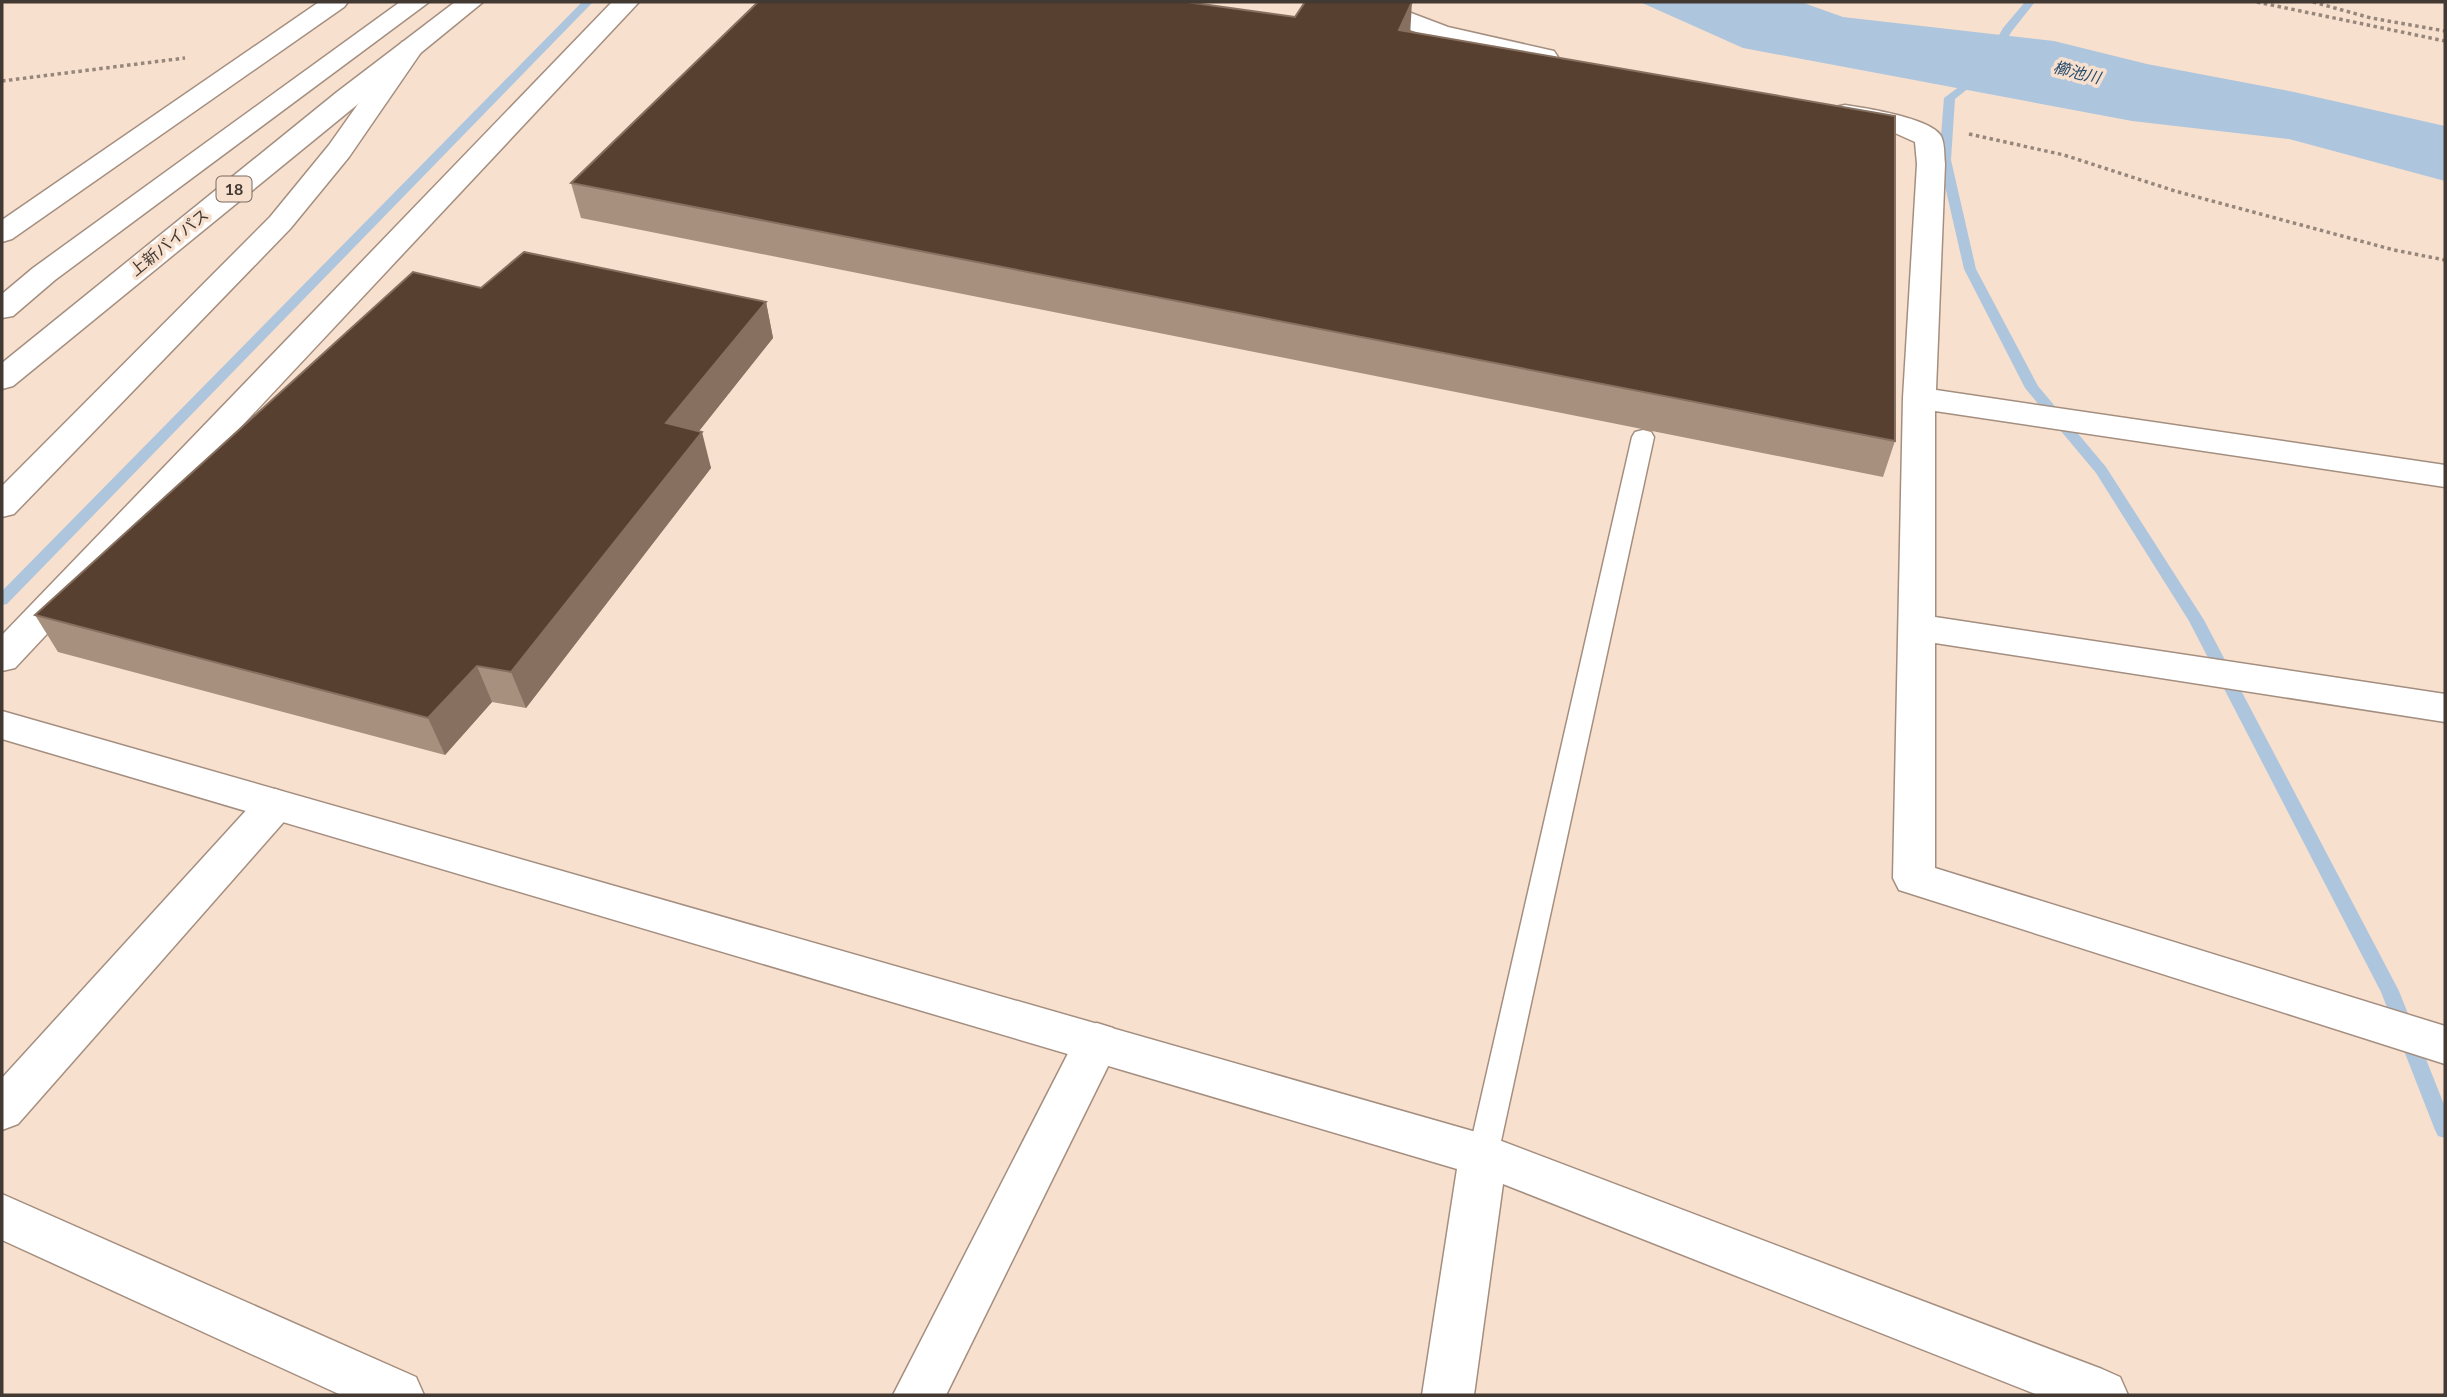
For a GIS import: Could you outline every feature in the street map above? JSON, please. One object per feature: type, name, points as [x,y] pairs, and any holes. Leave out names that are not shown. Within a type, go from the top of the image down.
[{"type":"main road","points":[[2,233],[335,2]]},
{"type":"main road","name":"18","points":[[2,309],[44,274],[416,2]]},
{"type":"main road","name":"上新バイパス","points":[[2,379],[470,2]]},
{"type":"main road","points":[[2,658],[626,2]]},
{"type":"main road","points":[[1360,2],[1440,33],[1581,64]]},
{"type":"main road","points":[[2,506],[280,223],[339,151],[411,48]]},
{"type":"main road","points":[[1812,107],[1894,122],[1928,138],[1931,164],[1919,398],[1914,878],[2445,1045]]},
{"type":"main road","points":[[1919,398],[2445,476]]},
{"type":"main road","points":[[1917,627],[2445,708]]},
{"type":"main road","points":[[2,725],[1483,1155],[2102,1395]]},
{"type":"main road","points":[[2,1110],[275,805]]},
{"type":"main road","points":[[919,1395],[1097,1042]]},
{"type":"main road","points":[[1448,1395],[1483,1155]]},
{"type":"main road","points":[[2,1216],[398,1395]]},
{"type":"lane","points":[[1483,1155],[1643,436]]},
{"type":"path","points":[[2256,2],[2445,41]]},
{"type":"path","points":[[2314,2],[2371,18],[2445,31]]},
{"type":"path","points":[[2,81],[195,57]]},
{"type":"path","points":[[1967,134],[2064,155],[2175,191],[2394,250],[2445,260]]},
{"type":"water","name":"櫛池川","points":[[1640,2],[1801,2],[1843,17],[2054,41],[2147,64],[2294,92],[2445,126],[2445,181],[2289,139],[2132,121],[1743,48]]},
{"type":"building","points":[[758,2],[1187,2],[1295,17],[1305,2],[1412,2],[1399,30],[1895,116],[1895,441],[571,183]]},
{"type":"building","points":[[524,252],[766,302],[666,423],[702,432],[511,672],[477,666],[428,718],[35,615],[413,272],[481,288]]},
{"type":"waterway","points":[[2,600],[588,2]]},
{"type":"waterway","points":[[1993,54],[2007,30],[2030,2]]},
{"type":"waterway","points":[[1976,77],[1950,98],[1945,160],[1970,269],[2032,388],[2101,470],[2196,620],[2390,991],[2445,1130]]}]
